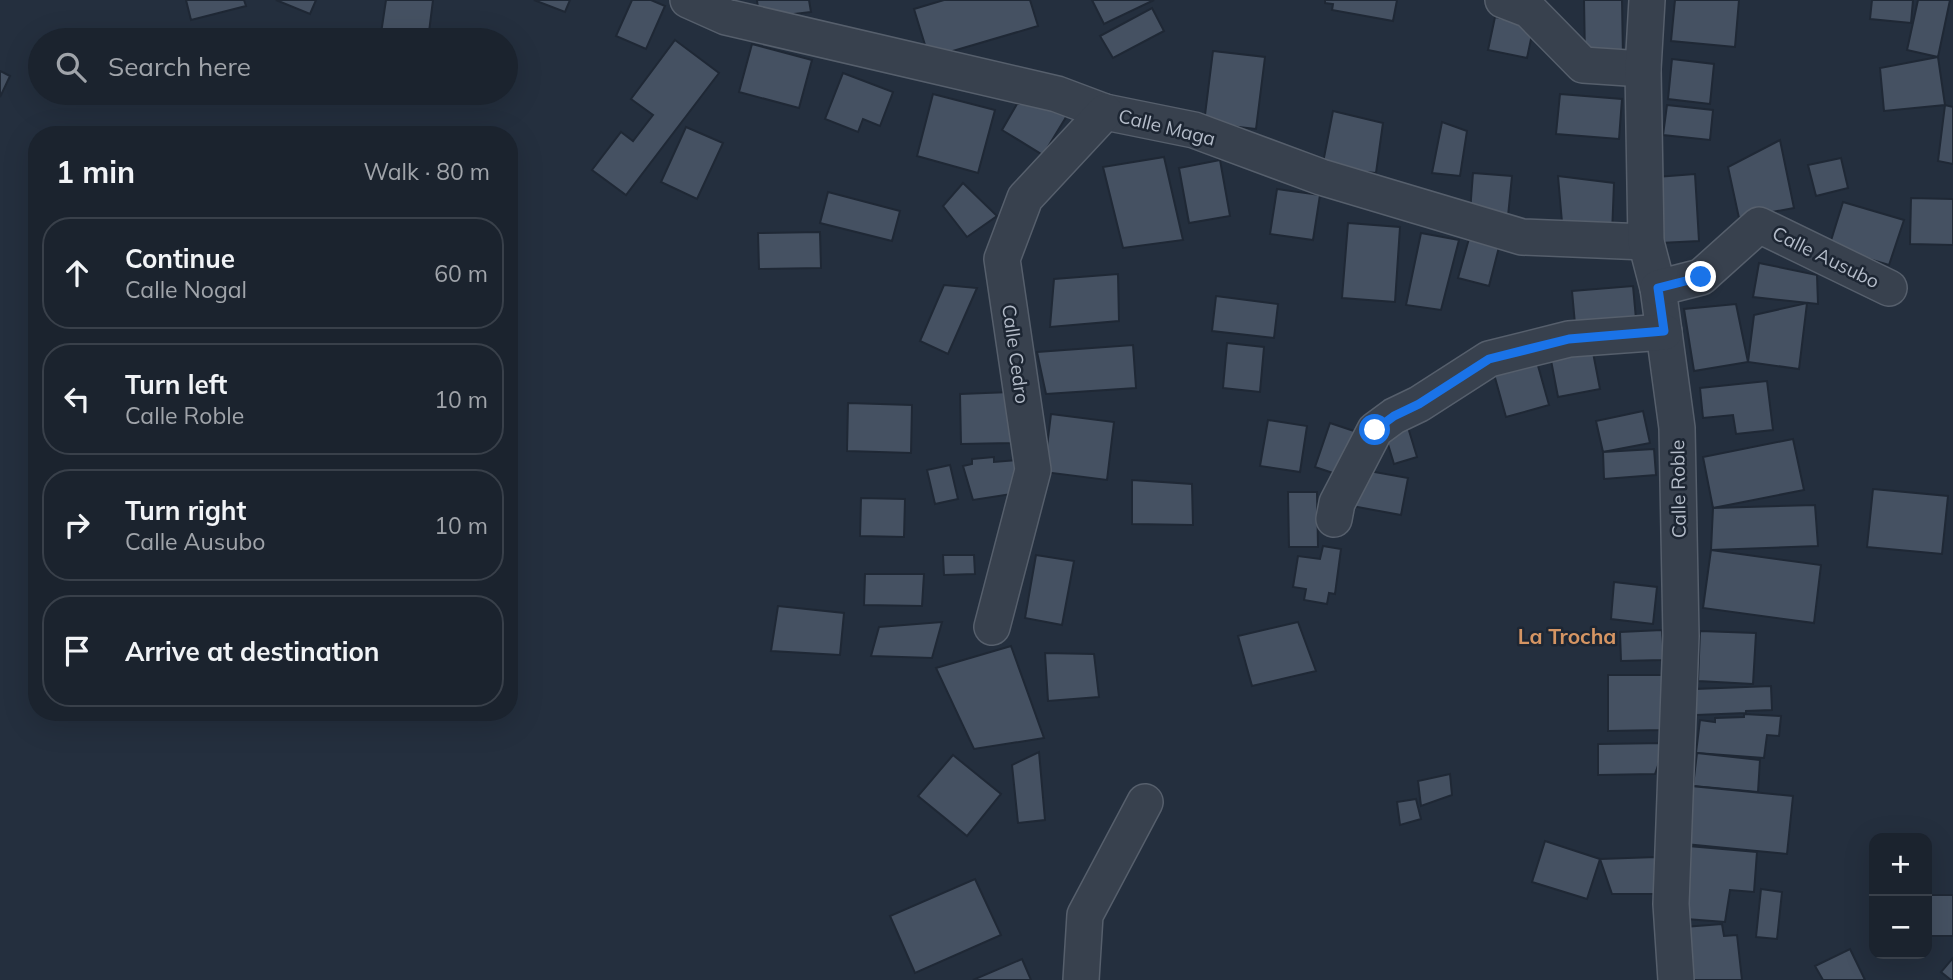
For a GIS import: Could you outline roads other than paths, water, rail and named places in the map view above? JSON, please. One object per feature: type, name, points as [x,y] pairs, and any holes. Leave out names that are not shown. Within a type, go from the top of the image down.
[{"type":"street","name":"Calle Maga","points":[[688,0],[726,17],[1057,94],[1105,112],[1194,130],[1321,177],[1522,237],[1646,243]]},
{"type":"street","points":[[1503,0],[1529,10],[1583,65],[1643,69]]},
{"type":"street","name":"Calle Roble","points":[[1647,0],[1643,69],[1646,243],[1658,288],[1677,428],[1681,636],[1671,904],[1676,980]]},
{"type":"street","name":"Calle Cedro","points":[[992,627],[1033,470],[1002,259],[1025,198],[1105,112]]},
{"type":"street","name":"Calle Ausubo","points":[[1658,288],[1701,277],[1759,225],[1889,288]]},
{"type":"street","points":[[1334,519],[1337,503],[1375,430],[1489,359],[1569,339],[1664,331]]},
{"type":"street","points":[[1081,980],[1085,915],[1145,802]]},
{"type":"district","name":"La Trocha","points":[[1567,637]]}]
